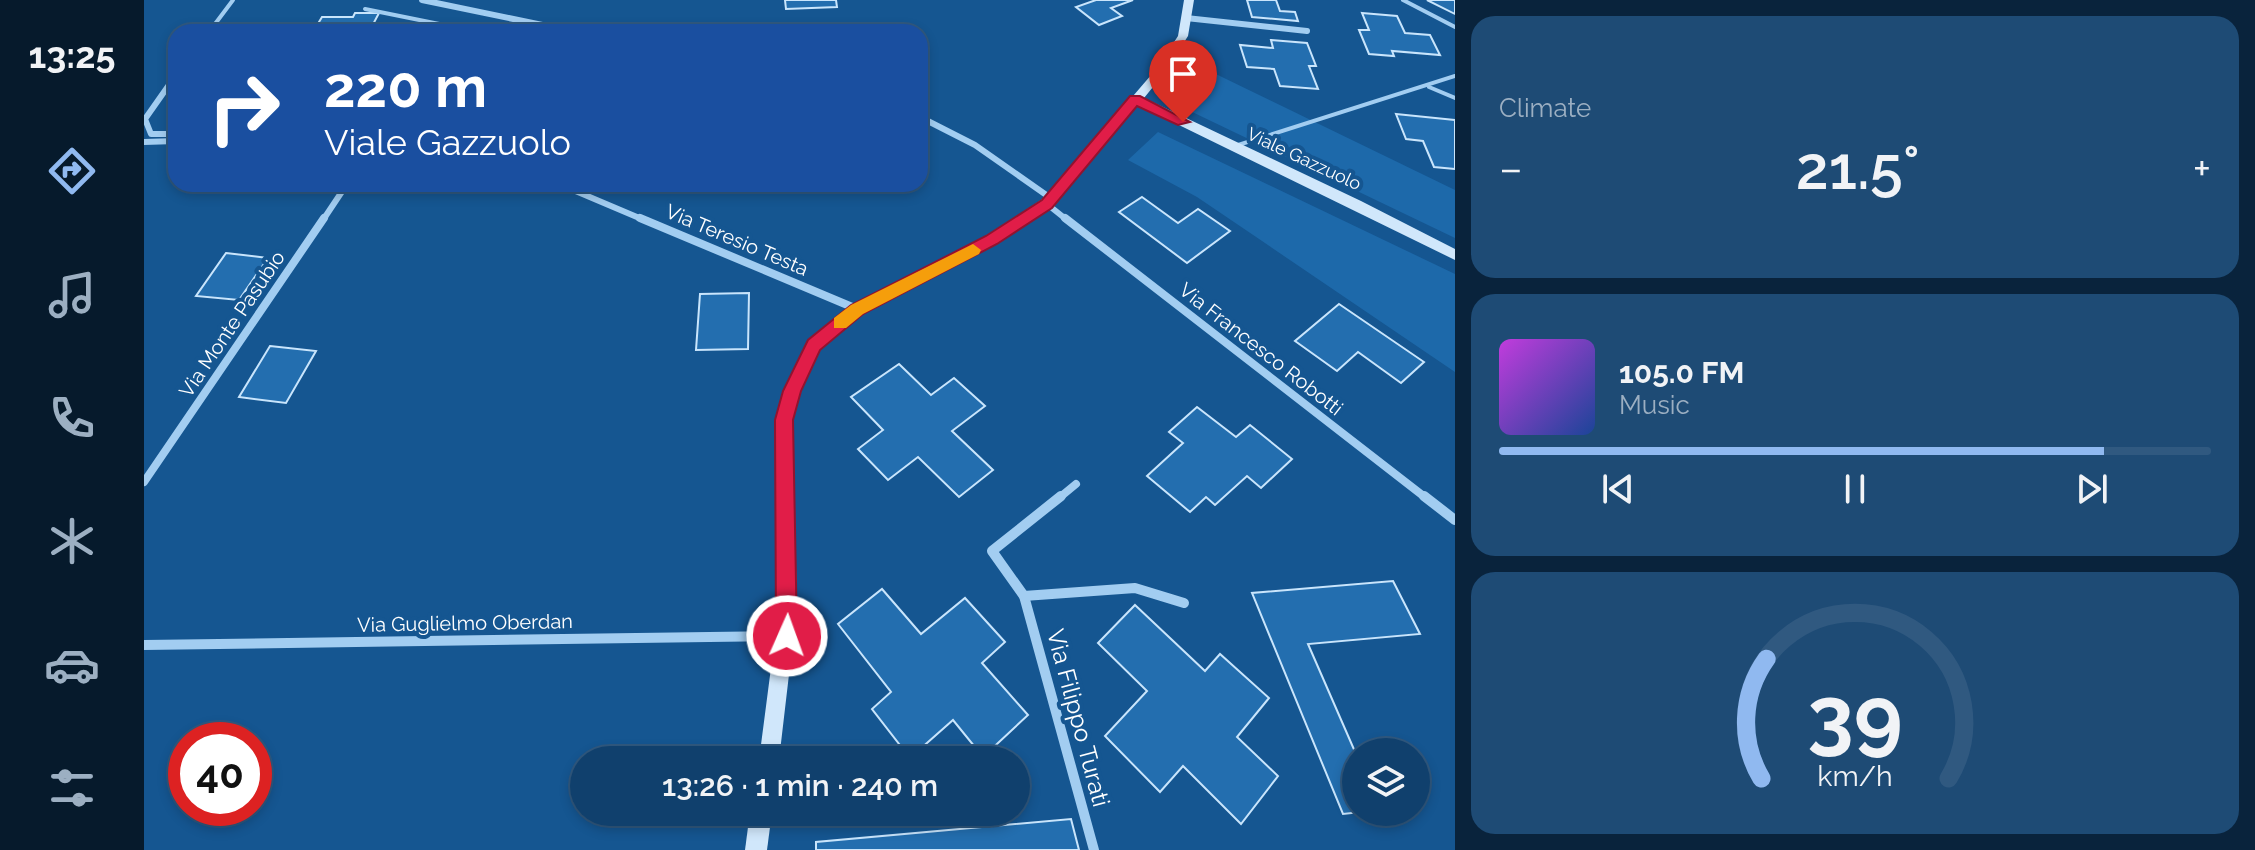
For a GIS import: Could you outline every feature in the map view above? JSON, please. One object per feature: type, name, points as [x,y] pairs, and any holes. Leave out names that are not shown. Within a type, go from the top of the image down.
[{"type":"street","points":[[422,0],[538,24]]},
{"type":"street","points":[[771,746],[787,636],[784,420],[792,391],[814,345],[857,309],[992,240],[1050,202],[1162,69],[1183,36],[1189,0]]},
{"type":"street","points":[[1186,18],[1307,31]]},
{"type":"street","points":[[168,86],[145,119],[151,134],[168,134]]},
{"type":"street","name":"Viale Gazzuolo","points":[[1135,99],[1455,255]]},
{"type":"street","name":"Via Francesco Robotti","points":[[928,121],[975,145],[1455,520]]},
{"type":"street","points":[[144,142],[168,141]]},
{"type":"street","name":"Via Monte Pasubio","points":[[144,482],[342,192]]},
{"type":"street","name":"Via Teresio Testa","points":[[578,192],[857,309]]},
{"type":"street","name":"Via Filippo Turati","points":[[1076,484],[992,551],[1024,596],[1094,850]]},
{"type":"street","points":[[1024,596],[1135,588],[1184,603]]},
{"type":"street","name":"Via Guglielmo Oberdan","points":[[144,645],[787,636]]},
{"type":"street","points":[[756,850],[759,826]]},
{"type":"lane","points":[[215,24],[233,0]]},
{"type":"lane","points":[[1403,0],[1455,27]]},
{"type":"lane","points":[[365,9],[440,24]]},
{"type":"lane","points":[[1235,146],[1455,76]]},
{"type":"lane","points":[[1428,87],[1455,98]]},
{"type":"shaded area","points":[[1189,61],[1455,190],[1455,238],[1163,98]]},
{"type":"shaded area","points":[[1158,132],[1455,274],[1455,372],[1197,197],[1128,160]]},
{"type":"building","points":[[785,0],[836,0],[837,7],[786,9]]},
{"type":"building","points":[[1096,0],[1133,0],[1111,8],[1122,16],[1099,25],[1076,7]]},
{"type":"building","points":[[1247,0],[1276,0],[1280,11],[1295,12],[1298,21],[1252,17]]},
{"type":"building","points":[[1427,0],[1455,0],[1455,14]]},
{"type":"building","points":[[355,13],[379,13],[373,24],[318,24],[322,17],[353,17]]},
{"type":"building","points":[[1362,13],[1397,16],[1405,33],[1430,35],[1440,55],[1392,51],[1394,56],[1369,54],[1359,30],[1369,30]]},
{"type":"building","points":[[1271,40],[1307,43],[1316,66],[1309,66],[1318,89],[1280,86],[1274,69],[1247,67],[1240,45],[1273,48]]},
{"type":"building","points":[[1396,114],[1455,120],[1455,169],[1434,167],[1423,141],[1406,139]]},
{"type":"building","points":[[1142,197],[1178,223],[1198,209],[1230,231],[1187,263],[1119,212]]},
{"type":"building","points":[[226,253],[268,258],[239,300],[196,296]]},
{"type":"building","points":[[749,293],[748,349],[696,350],[700,294]]},
{"type":"building","points":[[1339,304],[1424,362],[1401,383],[1358,352],[1337,371],[1295,341]]},
{"type":"building","points":[[270,346],[316,351],[286,403],[239,397]]},
{"type":"building","points":[[899,364],[931,395],[954,378],[985,406],[952,431],[993,470],[959,497],[918,457],[888,480],[858,449],[883,430],[851,397]]},
{"type":"building","points":[[1197,407],[1236,437],[1250,425],[1292,459],[1261,488],[1247,476],[1215,505],[1206,497],[1190,512],[1147,476],[1183,443],[1169,432]]},
{"type":"building","points":[[1393,581],[1420,634],[1308,644],[1349,738],[1342,738],[1342,812],[1252,593]]},
{"type":"building","points":[[882,589],[921,634],[965,598],[1005,642],[982,663],[1028,715],[995,746],[974,746],[953,720],[924,746],[901,746],[872,709],[891,692],[838,624]]},
{"type":"building","points":[[1135,605],[1205,671],[1220,654],[1269,698],[1237,737],[1278,776],[1241,824],[1183,766],[1160,792],[1105,736],[1147,691],[1098,643]]},
{"type":"building","points":[[1071,819],[1079,850],[816,850],[816,842],[993,826],[1030,826],[1030,823]]},
{"type":"slow traffic","points":[[840,323],[857,309],[973,250]]},
{"type":"route","points":[[787,636],[784,420],[792,391],[814,345],[857,309],[992,240],[1047,204],[1135,99],[1183,122]]}]
